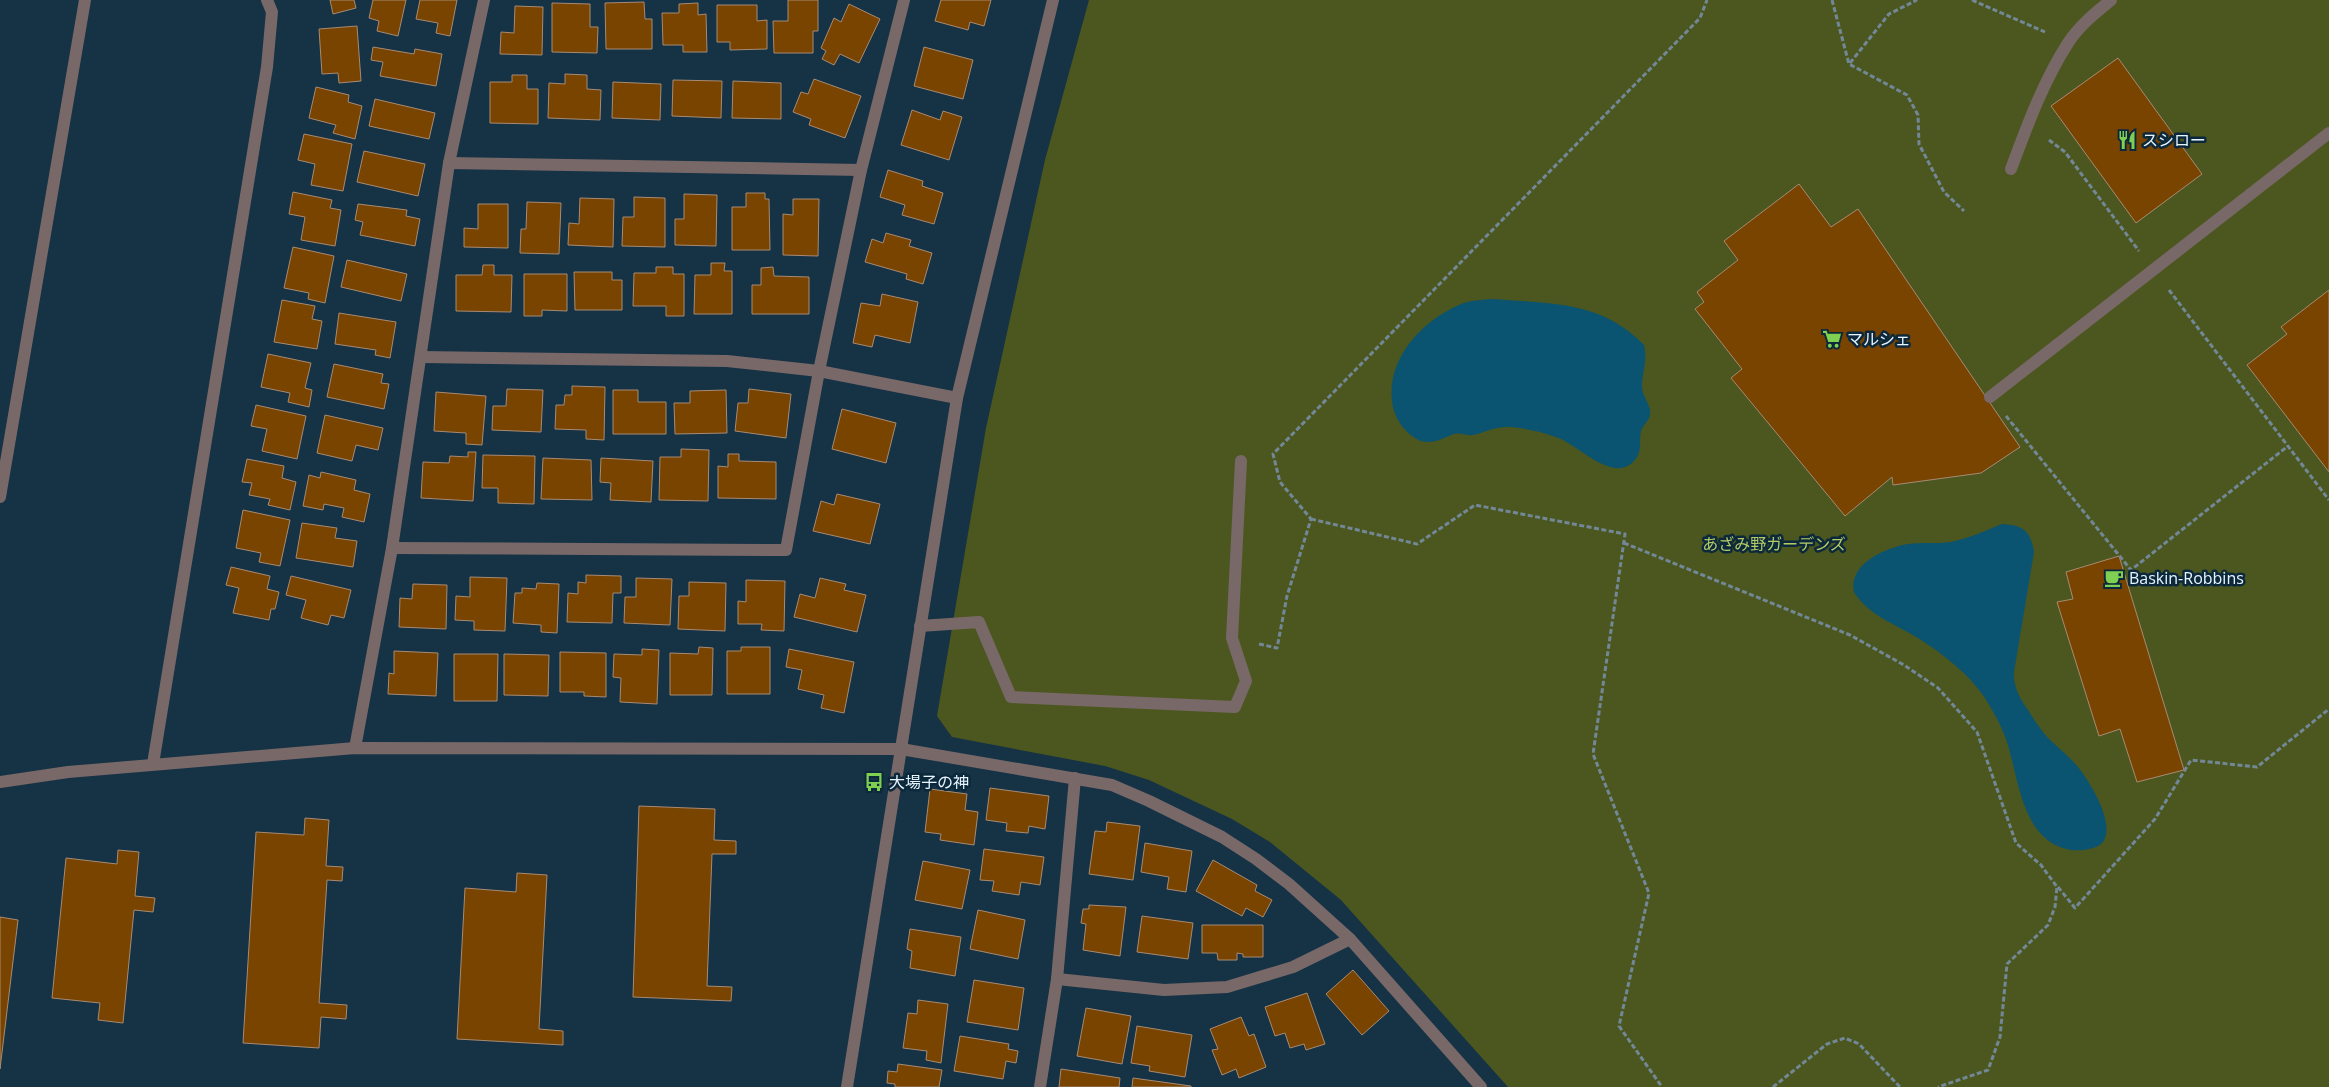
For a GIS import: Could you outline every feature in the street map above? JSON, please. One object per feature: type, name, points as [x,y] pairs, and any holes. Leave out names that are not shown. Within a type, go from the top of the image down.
[{"type":"street","points":[[0,497],[85,0]]},
{"type":"street","points":[[153,764],[268,67],[272,12],[267,0]]},
{"type":"street","points":[[355,748],[392,548],[449,163],[484,0]]},
{"type":"street","points":[[392,548],[786,550],[819,371],[860,170],[904,0]]},
{"type":"street","points":[[847,1087],[958,398],[1052,0]]},
{"type":"street","points":[[2011,169],[2027,126],[2068,42],[2090,17],[2111,0]]},
{"type":"street","points":[[1990,397],[2329,133]]},
{"type":"street","points":[[449,163],[860,170]]},
{"type":"street","points":[[421,357],[727,361],[819,371],[958,398]]},
{"type":"street","points":[[920,626],[979,622],[1011,697],[1235,706],[1246,682],[1232,638],[1240,461]]},
{"type":"street","points":[[0,782],[68,772],[355,748],[901,749],[1112,785],[1149,800],[1222,837],[1256,859],[1289,884],[1350,939],[1481,1087]]},
{"type":"street","points":[[1040,1087],[1057,979],[1075,778]]},
{"type":"street","points":[[1057,979],[1164,990],[1227,987],[1293,967],[1350,939]]},
{"type":"path","points":[[1662,1087],[1620,1026],[1649,893],[1593,754],[1625,534],[1475,505],[1417,544],[1311,520],[1280,482],[1273,454],[1700,18],[1707,0]]},
{"type":"path","points":[[1832,0],[1849,64],[1907,95],[1918,115],[1919,144],[1944,192],[1964,212]]},
{"type":"path","points":[[1849,64],[1889,14],[1917,0]]},
{"type":"path","points":[[1972,0],[2068,42]]},
{"type":"path","points":[[2027,126],[2065,152],[2329,500]]},
{"type":"path","points":[[1990,397],[2131,570],[2288,446]]},
{"type":"path","points":[[1232,638],[1277,648],[1287,596],[1311,520]]},
{"type":"path","points":[[1624,543],[1850,635],[1904,665],[1938,688],[1977,732],[2016,843],[2041,865],[2075,908],[2156,819],[2191,760],[2257,767],[2329,710]]},
{"type":"path","points":[[1938,1087],[1988,1070],[2000,1037],[2007,964],[2048,925],[2055,907],[2058,887]]},
{"type":"path","points":[[1774,1087],[1827,1044],[1845,1038],[1859,1044],[1900,1087]]},
{"type":"green space","name":"あざみ野ガーデンズ","points":[[1089,0],[2329,0],[2329,1087],[1508,1087],[1341,900],[1270,842],[1232,819],[1149,780],[1105,766],[952,737],[937,716],[986,428],[1045,160]]},
{"type":"water","points":[[1493,299],[1554,304],[1592,312],[1628,330],[1644,345],[1645,356],[1642,387],[1650,408],[1650,415],[1641,431],[1639,454],[1629,465],[1620,468],[1610,467],[1599,463],[1561,439],[1522,428],[1496,428],[1473,435],[1456,434],[1440,440],[1425,442],[1410,435],[1402,426],[1396,417],[1393,406],[1392,385],[1395,370],[1401,356],[1410,343],[1420,331],[1445,312],[1467,302]]},
{"type":"water","points":[[2002,524],[2025,530],[2031,539],[2034,552],[2014,672],[2016,687],[2022,701],[2038,725],[2048,738],[2078,767],[2100,803],[2104,814],[2106,834],[2100,845],[2092,848],[2071,850],[2054,844],[2041,834],[2031,821],[2024,805],[2002,729],[1978,689],[1946,657],[1918,638],[1874,613],[1854,592],[1854,582],[1862,566],[1870,559],[1889,549],[1908,544],[1951,542]]},
{"type":"building","points":[[330,0],[354,0],[356,8],[333,14]]},
{"type":"building","points":[[373,0],[406,0],[398,36],[377,31],[379,21],[369,18]]},
{"type":"building","points":[[420,0],[457,0],[450,36],[436,33],[438,23],[416,19]]},
{"type":"building","points":[[788,0],[818,0],[818,31],[813,31],[813,53],[774,53],[773,21],[788,21]]},
{"type":"building","points":[[941,0],[991,0],[984,26],[970,22],[968,30],[935,21]]},
{"type":"building","points":[[644,2],[645,19],[652,19],[652,49],[606,49],[605,3]]},
{"type":"building","points":[[552,3],[590,4],[590,27],[598,27],[597,53],[552,52]]},
{"type":"building","points":[[698,3],[698,15],[706,14],[707,52],[683,52],[683,45],[663,45],[662,13],[679,13],[679,4]]},
{"type":"building","points":[[849,4],[880,19],[859,63],[840,54],[834,65],[822,59],[826,51],[821,48],[834,18],[841,22]]},
{"type":"building","points":[[717,5],[757,5],[757,21],[767,20],[767,49],[730,50],[730,42],[717,42]]},
{"type":"building","points":[[515,6],[543,7],[542,55],[500,54],[501,32],[514,33]]},
{"type":"building","points":[[357,26],[361,81],[339,83],[338,73],[322,74],[319,29]]},
{"type":"building","points":[[373,47],[414,54],[415,49],[442,54],[436,86],[380,76],[383,62],[371,60]]},
{"type":"building","points":[[924,47],[973,60],[963,99],[914,86]]},
{"type":"building","name":"スシロー","points":[[2118,58],[2202,174],[2136,223],[2051,106]]},
{"type":"building","points":[[565,74],[587,75],[587,89],[601,90],[600,120],[548,118],[549,83],[565,84]]},
{"type":"building","points":[[512,75],[527,75],[527,89],[538,89],[538,124],[490,123],[490,82],[512,82]]},
{"type":"building","points":[[814,79],[861,96],[845,138],[809,125],[811,119],[793,112],[801,92],[808,94]]},
{"type":"building","points":[[673,80],[722,81],[721,118],[672,116]]},
{"type":"building","points":[[733,81],[781,83],[781,119],[732,118]]},
{"type":"building","points":[[613,82],[661,84],[660,120],[612,118]]},
{"type":"building","points":[[316,87],[349,95],[348,102],[362,106],[355,139],[333,133],[336,125],[309,118]]},
{"type":"building","points":[[375,99],[435,113],[429,139],[369,126]]},
{"type":"building","points":[[912,110],[940,120],[943,111],[962,117],[949,160],[901,145]]},
{"type":"building","points":[[304,134],[352,144],[343,191],[311,185],[315,164],[298,160]]},
{"type":"building","points":[[364,151],[425,164],[418,196],[357,182]]},
{"type":"building","points":[[888,170],[923,181],[922,186],[943,193],[934,224],[902,215],[905,205],[880,197]]},
{"type":"building","name":"マルシェ","points":[[1799,184],[1831,227],[1858,209],[2020,447],[1981,473],[1893,485],[1892,477],[1845,516],[1731,378],[1742,369],[1695,309],[1704,302],[1697,292],[1738,260],[1724,241]]},
{"type":"building","points":[[293,192],[332,200],[330,208],[341,210],[335,246],[301,240],[305,217],[289,214]]},
{"type":"building","points":[[746,193],[765,193],[765,199],[769,199],[770,250],[732,250],[732,207],[746,207]]},
{"type":"building","points":[[684,194],[717,195],[716,246],[675,245],[675,219],[684,219]]},
{"type":"building","points":[[634,197],[665,198],[665,247],[622,246],[623,217],[634,217]]},
{"type":"building","points":[[580,198],[614,199],[613,247],[568,245],[569,223],[579,224]]},
{"type":"building","points":[[793,199],[819,199],[818,256],[783,255],[783,214],[793,215]]},
{"type":"building","points":[[527,202],[561,203],[559,254],[520,253],[521,229],[526,229]]},
{"type":"building","points":[[358,204],[407,210],[406,216],[420,219],[415,246],[360,235],[363,222],[355,220]]},
{"type":"building","points":[[478,204],[508,204],[508,248],[464,247],[464,228],[478,229]]},
{"type":"building","points":[[886,233],[911,240],[909,246],[932,253],[923,284],[906,279],[907,274],[865,262],[872,239],[883,243]]},
{"type":"building","points":[[293,247],[334,256],[325,303],[308,299],[309,293],[284,288]]},
{"type":"building","points":[[347,260],[407,274],[401,301],[341,287]]},
{"type":"building","points":[[711,263],[725,263],[724,271],[732,271],[732,314],[694,314],[695,275],[711,275]]},
{"type":"building","points":[[483,265],[494,265],[494,275],[512,275],[511,312],[456,311],[456,275],[482,275]]},
{"type":"building","points":[[656,267],[673,267],[673,274],[684,274],[684,316],[666,316],[666,306],[633,306],[634,273],[656,273]]},
{"type":"building","points":[[773,267],[774,276],[809,277],[809,314],[752,314],[752,285],[761,285],[761,268]]},
{"type":"building","points":[[574,272],[612,272],[612,280],[622,280],[622,310],[575,310]]},
{"type":"building","points":[[524,274],[567,274],[567,311],[542,310],[542,316],[524,316]]},
{"type":"building","points":[[2329,290],[2329,472],[2247,365],[2287,334],[2281,327]]},
{"type":"building","points":[[882,294],[918,302],[910,343],[875,335],[872,347],[853,343],[861,303],[880,306]]},
{"type":"building","points":[[282,300],[315,306],[312,319],[322,321],[317,349],[274,342]]},
{"type":"building","points":[[339,313],[396,322],[390,358],[375,355],[376,350],[335,344]]},
{"type":"building","points":[[268,354],[311,363],[305,388],[312,390],[309,407],[288,402],[290,393],[261,387]]},
{"type":"building","points":[[334,364],[383,374],[381,383],[389,384],[384,409],[327,397]]},
{"type":"building","points":[[572,386],[605,387],[604,440],[586,439],[586,430],[555,429],[556,405],[564,405],[565,395],[572,395]]},
{"type":"building","points":[[507,389],[543,390],[541,432],[492,430],[493,406],[506,406]]},
{"type":"building","points":[[749,389],[791,394],[786,438],[735,431],[738,403],[748,403]]},
{"type":"building","points":[[613,390],[638,390],[638,402],[666,402],[666,434],[613,434]]},
{"type":"building","points":[[726,390],[727,433],[675,434],[674,403],[690,403],[690,391]]},
{"type":"building","points":[[436,392],[486,396],[482,445],[466,444],[466,433],[434,431]]},
{"type":"building","points":[[256,405],[306,416],[297,459],[262,451],[267,429],[251,426]]},
{"type":"building","points":[[842,409],[896,423],[886,463],[832,449]]},
{"type":"building","points":[[325,415],[383,428],[378,450],[356,445],[352,461],[317,453]]},
{"type":"building","points":[[681,449],[709,450],[708,501],[659,500],[660,457],[681,457]]},
{"type":"building","points":[[468,452],[476,452],[473,501],[421,498],[423,462],[449,463],[450,456],[468,457]]},
{"type":"building","points":[[728,454],[739,454],[739,461],[776,462],[776,499],[718,498],[718,466],[728,467]]},
{"type":"building","points":[[483,455],[535,456],[534,504],[498,503],[498,488],[482,488]]},
{"type":"building","points":[[543,458],[591,460],[592,500],[541,499]]},
{"type":"building","points":[[601,458],[653,461],[651,502],[610,500],[611,483],[600,482]]},
{"type":"building","points":[[247,459],[284,466],[282,478],[296,482],[290,510],[268,505],[270,499],[249,495],[252,483],[242,482]]},
{"type":"building","points":[[321,472],[356,480],[354,490],[370,494],[364,522],[342,517],[344,508],[324,504],[323,510],[303,506],[309,475],[320,478]]},
{"type":"building","points":[[837,494],[880,504],[870,544],[813,531],[821,501],[834,505]]},
{"type":"building","points":[[243,510],[290,520],[280,566],[259,562],[261,553],[236,548]]},
{"type":"building","points":[[302,523],[337,528],[335,538],[357,541],[353,567],[296,558]]},
{"type":"building","points":[[2119,556],[2184,770],[2137,782],[2120,729],[2099,736],[2057,602],[2073,599],[2066,572]]},
{"type":"building","points":[[231,567],[270,576],[267,589],[279,592],[275,609],[271,609],[269,620],[233,613],[239,588],[226,585]]},
{"type":"building","points":[[586,575],[621,576],[621,593],[613,593],[612,623],[567,622],[568,593],[578,594],[578,582],[586,583]]},
{"type":"building","points":[[291,576],[351,590],[344,618],[331,615],[328,625],[301,618],[306,600],[286,595]]},
{"type":"building","points":[[470,577],[507,578],[505,631],[474,630],[474,621],[455,620],[456,596],[470,597]]},
{"type":"building","points":[[636,578],[672,579],[670,625],[624,623],[625,597],[636,597]]},
{"type":"building","points":[[820,578],[846,584],[844,590],[866,595],[857,632],[794,617],[800,594],[815,598]]},
{"type":"building","points":[[746,580],[785,581],[784,631],[761,630],[762,624],[738,624],[738,601],[746,602]]},
{"type":"building","points":[[689,582],[726,583],[725,631],[678,629],[679,596],[689,596]]},
{"type":"building","points":[[537,583],[559,584],[557,633],[541,632],[541,625],[513,623],[515,593],[522,593],[522,588],[536,589]]},
{"type":"building","points":[[413,584],[447,585],[446,629],[399,627],[400,598],[412,599]]},
{"type":"building","points":[[699,647],[713,648],[712,695],[670,695],[670,653],[698,654]]},
{"type":"building","points":[[741,647],[770,647],[770,694],[727,694],[727,651],[741,651]]},
{"type":"building","points":[[642,649],[659,650],[657,704],[620,702],[621,678],[613,677],[614,654],[642,655]]},
{"type":"building","points":[[789,649],[854,662],[844,713],[821,708],[824,695],[798,689],[802,670],[786,667]]},
{"type":"building","points":[[394,651],[438,653],[436,696],[388,694],[389,673],[394,674]]},
{"type":"building","points":[[560,652],[606,653],[606,697],[584,696],[584,692],[560,692]]},
{"type":"building","points":[[454,654],[498,654],[497,701],[454,701]]},
{"type":"building","points":[[504,654],[549,655],[548,696],[504,695]]},
{"type":"building","points":[[990,788],[1049,796],[1045,829],[1029,826],[1028,833],[1006,831],[1007,823],[986,820]]},
{"type":"building","points":[[930,789],[967,794],[965,810],[978,812],[974,845],[940,840],[941,834],[925,832]]},
{"type":"building","points":[[639,806],[715,809],[714,840],[736,841],[736,854],[712,854],[707,986],[732,987],[731,1001],[633,997]]},
{"type":"building","points":[[305,818],[329,820],[326,866],[343,867],[342,881],[327,880],[319,1003],[347,1005],[346,1019],[321,1017],[319,1048],[243,1043],[256,832],[304,835]]},
{"type":"building","points":[[1107,822],[1140,826],[1133,880],[1089,874],[1095,831],[1106,832]]},
{"type":"building","points":[[1145,843],[1192,851],[1186,892],[1167,889],[1169,877],[1141,872]]},
{"type":"building","points":[[984,849],[1044,857],[1040,885],[1021,882],[1019,895],[992,891],[994,881],[980,880]]},
{"type":"building","points":[[118,850],[139,852],[135,896],[155,898],[153,912],[134,910],[123,1023],[98,1020],[100,1003],[52,998],[66,858],[117,864]]},
{"type":"building","points":[[1213,860],[1257,885],[1255,891],[1272,900],[1263,917],[1246,908],[1242,916],[1196,891]]},
{"type":"building","points":[[923,861],[970,870],[962,909],[915,900]]},
{"type":"building","points":[[517,873],[547,875],[539,1029],[563,1031],[563,1045],[457,1039],[465,888],[516,892]]},
{"type":"building","points":[[1089,905],[1126,907],[1120,956],[1083,950],[1086,924],[1081,923],[1083,909],[1089,909]]},
{"type":"building","points":[[978,910],[1025,920],[1018,959],[970,949]]},
{"type":"building","points":[[1142,916],[1193,923],[1188,959],[1137,952]]},
{"type":"building","points":[[0,917],[18,920],[0,1069]]},
{"type":"building","points":[[1202,925],[1263,925],[1263,957],[1243,957],[1243,954],[1237,953],[1237,960],[1218,960],[1217,953],[1202,953]]},
{"type":"building","points":[[910,929],[961,937],[955,976],[910,968],[912,951],[907,949]]},
{"type":"building","points":[[1353,970],[1389,1011],[1362,1035],[1326,994]]},
{"type":"building","points":[[974,980],[1024,988],[1018,1030],[967,1022]]},
{"type":"building","points":[[1307,993],[1325,1044],[1306,1050],[1304,1044],[1290,1048],[1285,1033],[1275,1036],[1265,1007]]},
{"type":"building","points":[[918,1000],[948,1004],[941,1063],[926,1060],[927,1051],[903,1048],[908,1013],[917,1014]]},
{"type":"building","points":[[1086,1008],[1131,1016],[1122,1064],[1077,1056]]},
{"type":"building","points":[[1241,1017],[1249,1036],[1254,1034],[1266,1067],[1239,1078],[1236,1069],[1222,1075],[1212,1050],[1218,1049],[1210,1029]]},
{"type":"building","points":[[1137,1026],[1192,1035],[1185,1077],[1149,1071],[1150,1066],[1131,1063]]},
{"type":"building","points":[[960,1036],[1009,1044],[1008,1049],[1018,1051],[1016,1063],[1006,1061],[1003,1079],[954,1071]]},
{"type":"building","points":[[898,1064],[942,1070],[939,1087],[895,1087],[895,1084],[887,1083],[888,1071],[897,1072]]},
{"type":"building","points":[[1061,1069],[1120,1078],[1119,1087],[1059,1087]]},
{"type":"building","points":[[1133,1078],[1191,1086],[1191,1087],[1132,1087]]},
{"type":"place","name":"スシロー","points":[[2127,140]]},
{"type":"place","name":"マルシェ","points":[[1832,339]]},
{"type":"place","name":"Baskin-Robbins","points":[[2114,578]]},
{"type":"place","name":"大場子の神","points":[[874,782]]}]
